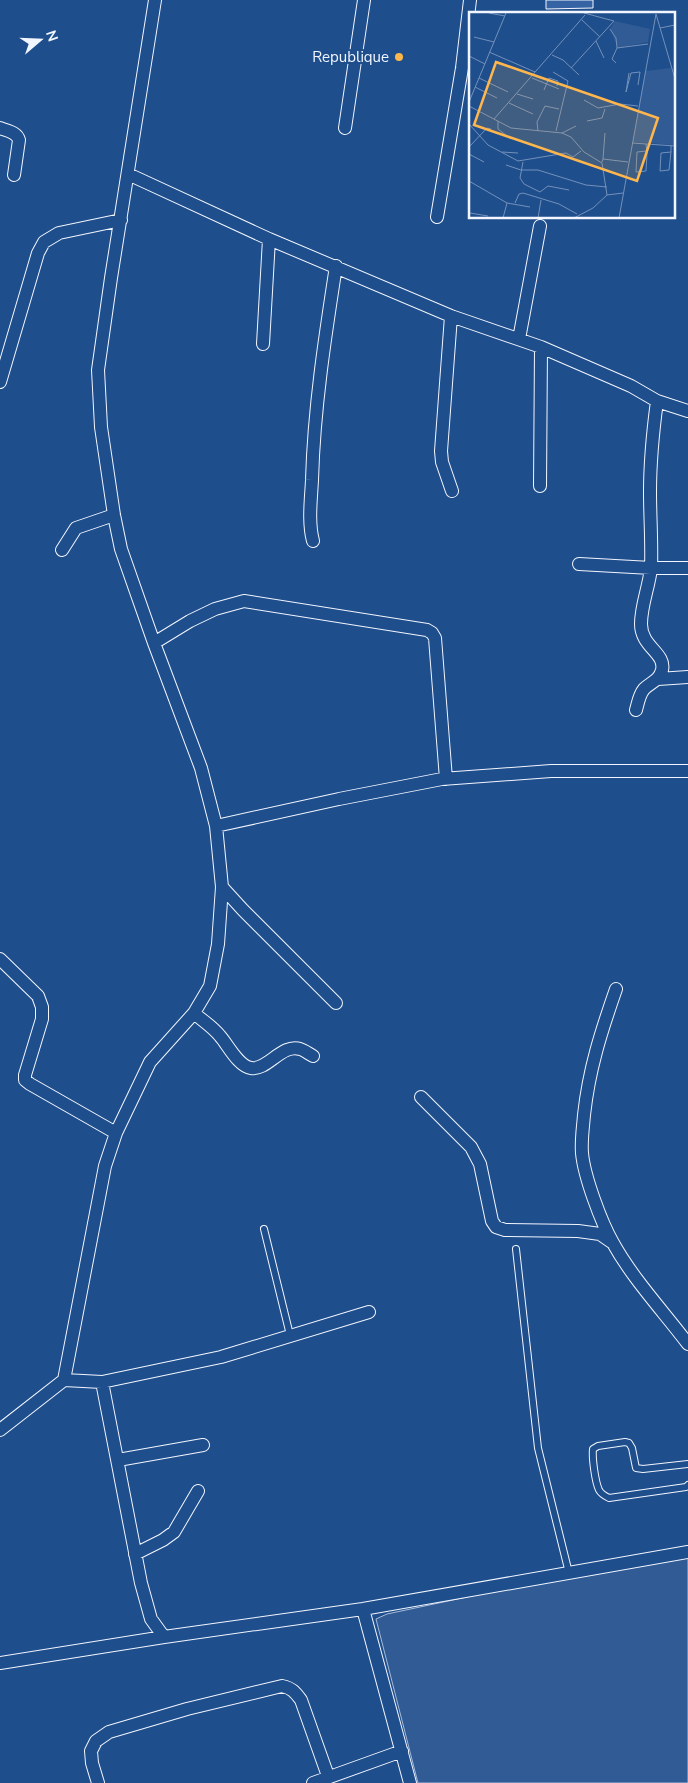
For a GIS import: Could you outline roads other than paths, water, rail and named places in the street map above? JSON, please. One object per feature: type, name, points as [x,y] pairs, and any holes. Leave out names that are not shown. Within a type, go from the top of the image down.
[{"type":"street","points":[[64,1380],[105,1166],[116,1133],[150,1062],[194,1013],[210,986],[218,944],[222,887],[216,826],[201,768],[121,549],[101,427],[98,370],[155,0]]},
{"type":"street","points":[[344,128],[364,0]]},
{"type":"street","points":[[437,218],[462,68],[470,0]]},
{"type":"street","points":[[0,128],[16,134],[19,140],[14,176]]},
{"type":"street","points":[[128,174],[269,239],[451,316],[541,347],[630,386],[657,401],[688,411]]},
{"type":"street","points":[[0,382],[38,253],[44,242],[59,233],[121,220]]},
{"type":"street","points":[[519,339],[540,226]]},
{"type":"street","points":[[263,344],[269,239]]},
{"type":"street","points":[[313,541],[310,517],[313,442],[320,375],[336,266]]},
{"type":"street","points":[[451,316],[441,451],[442,462],[452,491]]},
{"type":"street","points":[[540,486],[541,347]]},
{"type":"street","points":[[657,401],[651,461],[650,568],[641,619],[641,632],[645,641],[662,661],[662,669],[658,679]]},
{"type":"street","points":[[62,550],[76,528],[114,515]]},
{"type":"street","points":[[579,564],[688,568]]},
{"type":"street","points":[[154,643],[190,621],[215,609],[244,601],[427,630],[435,638],[446,779]]},
{"type":"street","points":[[636,710],[638,699],[644,689],[658,679],[688,677]]},
{"type":"street","points":[[216,826],[339,799],[446,779],[550,771],[688,771]]},
{"type":"street","points":[[222,887],[336,1003]]},
{"type":"street","points":[[0,959],[38,996],[42,1007],[42,1019],[25,1080],[116,1133]]},
{"type":"street","points":[[616,989],[597,1044],[590,1074],[582,1138],[582,1155],[598,1210],[613,1243],[633,1274],[688,1344]]},
{"type":"street","points":[[194,1013],[220,1035],[242,1063],[250,1068],[257,1068],[291,1048],[299,1048],[313,1056]]},
{"type":"street","points":[[421,1097],[471,1147],[480,1164],[492,1220],[496,1227],[505,1230],[578,1230],[600,1234],[613,1243]]},
{"type":"street","points":[[0,1430],[64,1380],[102,1382],[221,1357],[369,1312]]},
{"type":"street","points":[[102,1382],[135,1554],[148,1610],[151,1620],[164,1638]]},
{"type":"street","points":[[118,1460],[203,1445]]},
{"type":"street","points":[[135,1554],[163,1540],[174,1532],[198,1491]]},
{"type":"street","points":[[0,1663],[364,1609],[688,1552]]},
{"type":"street","points":[[364,1609],[410,1783]]},
{"type":"street","points":[[98,1783],[92,1763],[91,1750],[96,1741],[109,1732],[282,1686],[289,1687],[301,1700],[328,1776]]},
{"type":"street","points":[[313,1783],[328,1776],[402,1752]]},
{"type":"lane","points":[[264,1229],[290,1335]]},
{"type":"lane","points":[[516,1249],[538,1448],[569,1573]]},
{"type":"lane","points":[[688,1464],[643,1469],[636,1468],[632,1448],[629,1443],[625,1442],[598,1446],[593,1448],[592,1455],[600,1490],[604,1496],[609,1498],[688,1485]]},
{"type":"place","name":"Republique","points":[[399,57]]}]
